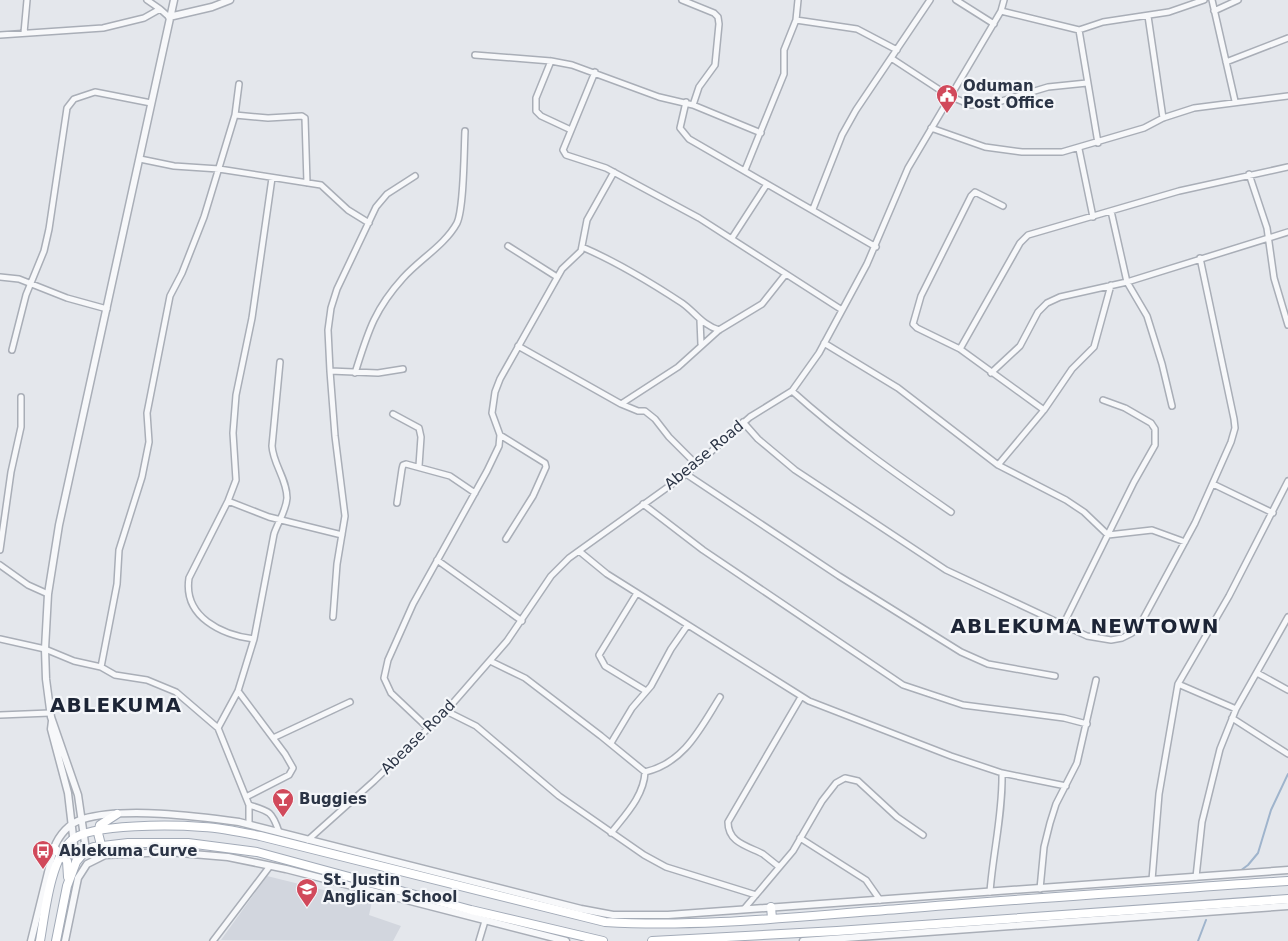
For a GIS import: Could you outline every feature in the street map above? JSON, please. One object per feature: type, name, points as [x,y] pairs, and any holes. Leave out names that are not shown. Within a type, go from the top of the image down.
[{"type":"main road","points":[[101,845],[98,829],[102,822],[117,814]]},
{"type":"main road","points":[[226,830],[227,820]]},
{"type":"main road","points":[[40,941],[56,866],[61,854],[72,840],[84,833],[98,829],[161,826],[226,830],[260,836],[605,922],[659,925],[1288,881]]},
{"type":"main road","points":[[67,886],[76,862],[86,850],[101,845],[128,843],[195,844],[257,852],[548,932],[603,941]]},
{"type":"main road","points":[[194,853],[195,844]]},
{"type":"main road","points":[[54,848],[61,854],[69,866],[56,941]]},
{"type":"main road","points":[[1025,899],[1028,907],[1026,916]]},
{"type":"main road","points":[[652,941],[837,931],[1026,916],[1288,899]]},
{"type":"main road","points":[[771,907],[772,918]]},
{"type":"main road","points":[[836,913],[834,923],[837,931]]},
{"type":"street","points":[[24,33],[27,0]]},
{"type":"street","points":[[147,0],[169,17]]},
{"type":"street","points":[[76,862],[70,826],[68,793],[52,729],[45,649],[48,594],[59,525],[174,0]]},
{"type":"street","points":[[169,17],[212,7],[230,0]]},
{"type":"street","points":[[682,0],[714,13],[718,17],[719,24],[715,65],[699,87],[693,105]]},
{"type":"street","points":[[745,170],[784,74],[784,50],[796,20],[798,0]]},
{"type":"street","points":[[813,209],[842,135],[866,94],[930,0]]},
{"type":"street","points":[[956,0],[994,24]]},
{"type":"street","name":"Abease Road","points":[[308,840],[374,781],[446,711],[522,621],[551,576],[579,551],[686,474],[743,422],[792,391],[810,369],[842,310],[876,246],[902,182],[949,96],[994,24],[1004,0]]},
{"type":"street","points":[[1001,11],[1079,30],[1103,22],[1169,12],[1204,0]]},
{"type":"street","points":[[1212,0],[1235,101]]},
{"type":"street","points":[[1214,11],[1238,0]]},
{"type":"street","points":[[0,36],[103,28],[144,18],[160,9]]},
{"type":"street","points":[[1148,16],[1163,118]]},
{"type":"street","points":[[796,20],[857,29],[897,50]]},
{"type":"street","points":[[1079,30],[1098,143]]},
{"type":"street","points":[[1226,62],[1288,38]]},
{"type":"street","points":[[475,56],[550,61],[594,72],[659,97],[686,102],[761,133]]},
{"type":"street","points":[[891,58],[949,96],[965,103],[984,105],[1048,88],[1087,83]]},
{"type":"street","points":[[550,61],[536,98],[536,111],[541,116],[571,130]]},
{"type":"street","points":[[594,72],[563,150],[566,154],[583,158],[614,172],[699,218],[842,310]]},
{"type":"street","points":[[101,668],[117,584],[119,550],[142,477],[149,442],[147,413],[170,296],[198,236],[236,115],[239,84]]},
{"type":"street","points":[[12,350],[22,308],[49,229],[67,108],[74,98],[95,92],[151,103]]},
{"type":"street","points":[[931,128],[978,145],[1054,153],[1079,149],[1098,143],[1144,128],[1163,118],[1200,106],[1288,96]]},
{"type":"street","points":[[686,102],[680,128],[684,134],[716,156],[745,170],[876,246]]},
{"type":"street","points":[[236,115],[259,117],[302,116],[305,118],[307,183]]},
{"type":"street","points":[[355,373],[370,326],[380,307],[403,278],[433,250],[458,221],[461,202],[465,131]]},
{"type":"street","points":[[1079,149],[1093,217]]},
{"type":"street","points":[[140,159],[174,166],[219,169],[307,183],[326,189],[348,210],[368,223]]},
{"type":"street","points":[[960,349],[1024,237],[1111,211],[1249,174],[1288,166]]},
{"type":"street","points":[[428,728],[391,693],[386,686],[384,670],[413,604],[493,460],[500,435],[492,413],[495,392],[518,346],[557,277],[582,248],[587,220],[614,172]]},
{"type":"street","points":[[1249,174],[1269,238],[1269,251],[1275,283],[1288,325]]},
{"type":"street","points":[[333,617],[335,579],[344,509],[335,436],[330,371],[328,330],[331,308],[337,289],[368,223],[384,197],[415,176]]},
{"type":"street","points":[[254,639],[241,637],[211,625],[198,616],[188,595],[189,578],[234,488],[237,469],[233,433],[236,395],[252,318],[272,178]]},
{"type":"street","points":[[732,238],[767,184]]},
{"type":"street","points":[[1003,206],[981,193],[975,192],[971,196],[914,314],[912,324],[960,349],[1044,410]]},
{"type":"street","points":[[1111,211],[1127,282],[1147,316],[1162,364],[1172,406]]},
{"type":"street","points":[[991,373],[1020,346],[1038,312],[1047,303],[1060,297],[1127,282],[1288,232]]},
{"type":"street","points":[[508,246],[557,277]]},
{"type":"street","points":[[582,248],[615,262],[683,304],[700,320],[719,330]]},
{"type":"street","points":[[743,422],[758,438],[795,470],[946,570],[1088,636],[1111,640],[1132,634],[1142,621],[1185,542],[1213,484],[1235,428],[1200,258]]},
{"type":"street","points":[[622,404],[678,368],[701,344],[719,330],[762,304],[785,275]]},
{"type":"street","points":[[0,277],[19,279],[31,286],[107,309]]},
{"type":"street","points":[[998,465],[1044,410],[1072,369],[1097,342],[1112,285]]},
{"type":"street","points":[[700,320],[701,344]]},
{"type":"street","points":[[824,343],[898,388],[998,465],[1066,500],[1084,512],[1108,535]]},
{"type":"street","points":[[518,346],[622,404],[638,411],[645,411],[656,420],[669,437],[697,465]]},
{"type":"street","points":[[218,728],[238,691],[254,639],[279,519],[285,509],[287,498],[272,446],[280,362]]},
{"type":"street","points":[[330,371],[378,373],[403,369]]},
{"type":"street","points":[[792,391],[822,418],[879,462],[951,512]]},
{"type":"street","points":[[0,550],[11,472],[21,427],[21,397]]},
{"type":"street","points":[[1063,625],[1134,482],[1148,460],[1157,437],[1151,423],[1125,408],[1103,400]]},
{"type":"street","points":[[393,414],[419,428],[422,437],[419,466]]},
{"type":"street","points":[[500,435],[545,463],[546,467],[533,496],[506,539]]},
{"type":"street","points":[[397,503],[403,465],[419,466],[454,477],[475,493]]},
{"type":"street","points":[[686,474],[839,576],[961,652],[988,664],[1055,676]]},
{"type":"street","points":[[1152,880],[1159,794],[1178,684],[1229,596],[1288,481]]},
{"type":"street","points":[[1213,484],[1273,513]]},
{"type":"street","points":[[228,501],[279,519],[342,535]]},
{"type":"street","points":[[643,504],[703,550],[903,685],[963,705],[1064,718],[1087,724]]},
{"type":"street","points":[[1108,535],[1152,530],[1185,542]]},
{"type":"street","points":[[579,551],[607,574],[801,697],[831,711],[951,756],[1002,772],[1066,786]]},
{"type":"street","points":[[438,560],[522,621]]},
{"type":"street","points":[[0,565],[28,585],[48,594]]},
{"type":"street","points":[[638,593],[600,655],[605,666],[646,691]]},
{"type":"street","points":[[1196,877],[1205,806],[1212,774],[1236,709],[1288,616]]},
{"type":"street","points":[[611,744],[627,715],[646,691],[687,626]]},
{"type":"street","points":[[0,639],[45,649],[101,668],[115,675],[154,682],[176,692],[218,728],[249,805],[249,824]]},
{"type":"street","points":[[490,661],[525,678],[645,772]]},
{"type":"street","points":[[1257,673],[1288,690]]},
{"type":"street","points":[[1040,889],[1044,847],[1056,804],[1077,763],[1096,680]]},
{"type":"street","points":[[1178,684],[1236,709]]},
{"type":"street","points":[[238,691],[291,763],[292,772],[246,797]]},
{"type":"street","points":[[645,772],[665,765],[686,750],[720,697]]},
{"type":"street","points":[[778,866],[764,855],[735,840],[729,832],[728,822],[801,697]]},
{"type":"street","points":[[273,738],[350,702]]},
{"type":"street","points":[[446,711],[476,726],[559,796],[644,855],[666,866],[756,894]]},
{"type":"street","points":[[0,715],[51,717]]},
{"type":"street","points":[[51,717],[78,795],[86,850]]},
{"type":"street","points":[[1232,718],[1288,754]]},
{"type":"street","points":[[611,833],[634,803],[642,786],[645,772]]},
{"type":"street","points":[[990,892],[995,842],[1002,809],[1002,772]]},
{"type":"street","points":[[744,909],[778,866],[793,851],[822,801],[836,783],[845,778],[858,781],[897,817],[923,836]]},
{"type":"street","points":[[249,805],[272,814],[279,832]]},
{"type":"street","points":[[32,941],[54,848],[59,837],[70,826],[82,819],[117,814],[227,820],[249,824],[581,909],[613,915],[668,915],[1288,870]]},
{"type":"street","points":[[800,838],[866,880],[880,900]]},
{"type":"street","points":[[65,941],[78,878],[87,864],[99,856],[123,853],[194,853],[270,866],[485,921],[548,932],[566,941]]},
{"type":"street","points":[[213,941],[270,866]]},
{"type":"street","points":[[804,941],[1288,906]]},
{"type":"street","points":[[479,941],[485,921]]},
{"type":"shaded area","name":"St. Justin Anglican School","points":[[267,876],[372,902],[369,915],[401,926],[393,941],[221,940]]},
{"type":"waterway","points":[[1240,871],[1258,853],[1271,810],[1288,774]]},
{"type":"waterway","points":[[1198,941],[1206,920]]},
{"type":"place","name":"Oduman Post Office","points":[[947,114]]},
{"type":"place","name":"Buggies","points":[[283,818]]},
{"type":"place","name":"Ablekuma Curve","points":[[43,870]]},
{"type":"place","name":"St. Justin Anglican School","points":[[307,908]]},
{"type":"district","name":"ABLEKUMA NEWTOWN","points":[[1085,626]]},
{"type":"district","name":"ABLEKUMA","points":[[116,705]]}]
